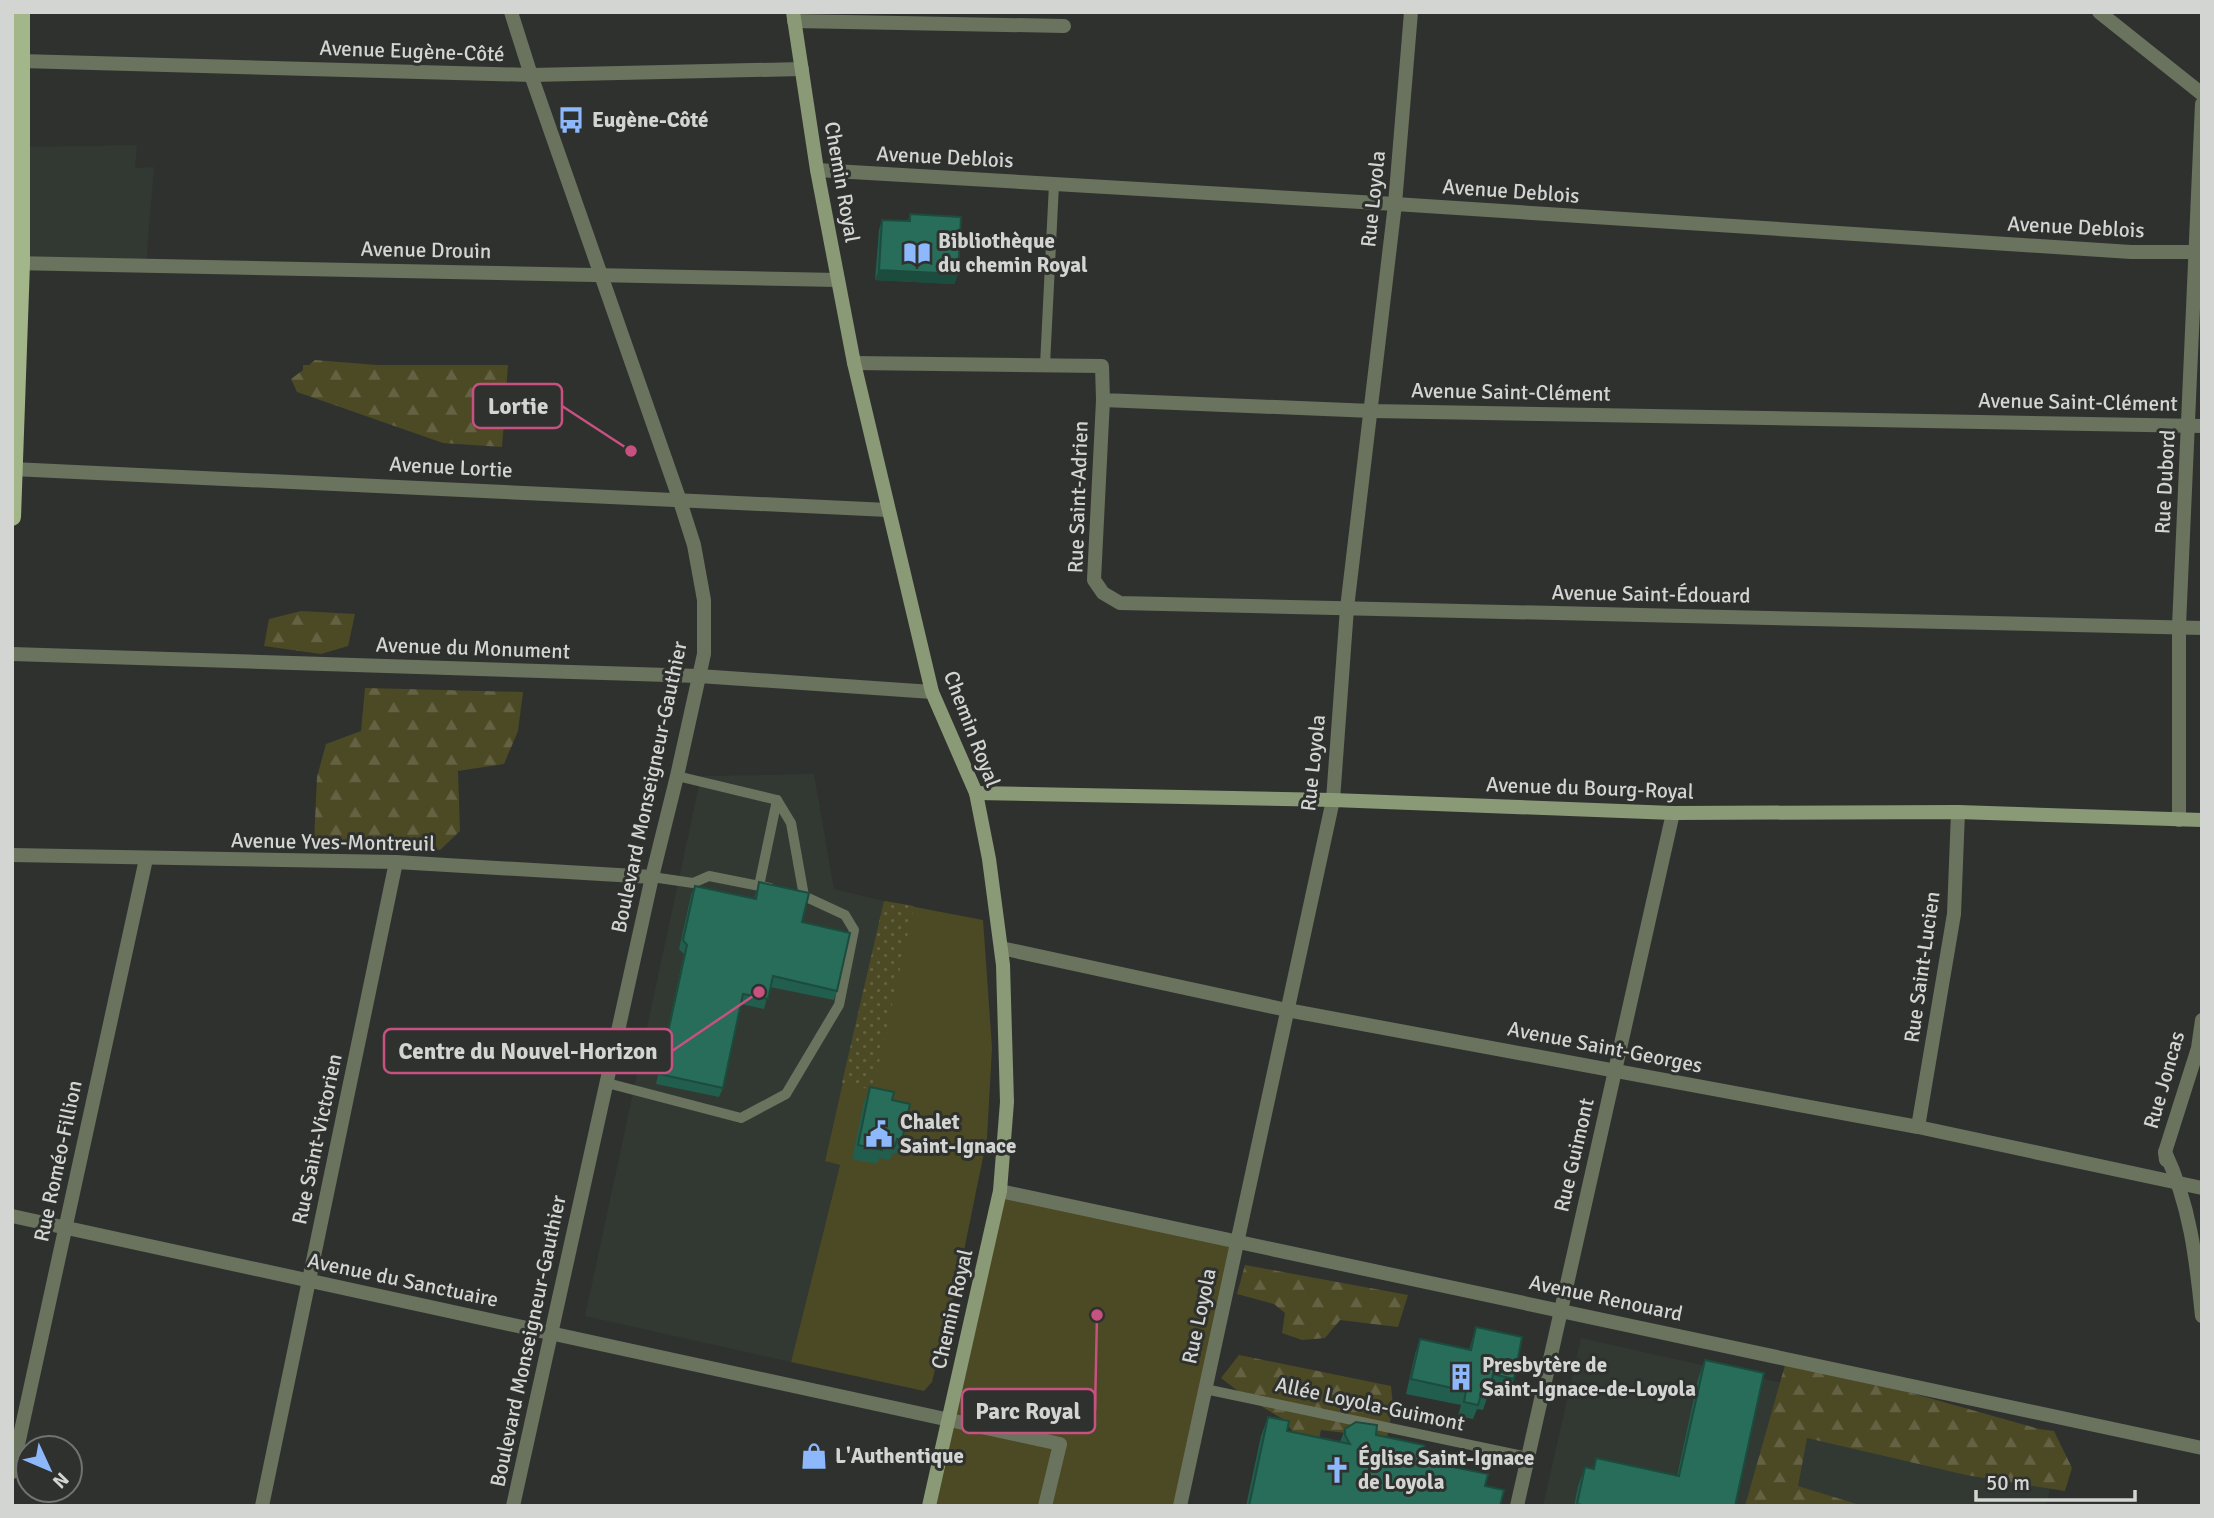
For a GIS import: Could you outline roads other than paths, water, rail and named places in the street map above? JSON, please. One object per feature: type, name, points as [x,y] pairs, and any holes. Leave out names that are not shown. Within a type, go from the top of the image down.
[{"type":"main road","points":[[12,517],[21,12]]},
{"type":"main road","name":"Chemin Royal","points":[[794,17],[817,170],[854,363],[932,692],[976,793],[989,859],[1001,948],[1007,1102],[1000,1191],[929,1506]]},
{"type":"main road","name":"Avenue du Bourg-Royal","points":[[976,793],[1333,800],[1672,813],[1958,812],[2202,820]]},
{"type":"street","name":"Boulevard Monseigneur-Gauthier","points":[[511,12],[679,498],[694,545],[704,600],[704,654],[513,1506]]},
{"type":"street","name":"Rue Loyola","points":[[1180,1506],[1333,800],[1348,608],[1395,204],[1411,12]]},
{"type":"street","points":[[2099,12],[2202,94]]},
{"type":"street","points":[[794,17],[1064,26]]},
{"type":"street","name":"Avenue Eugène-Côté","points":[[21,61],[531,75],[803,69]]},
{"type":"street","name":"Rue Dubord","points":[[2179,820],[2179,626],[2195,426],[2202,104]]},
{"type":"street","name":"Avenue Deblois","points":[[817,170],[2131,252],[2199,252]]},
{"type":"street","name":"Avenue Drouin","points":[[17,263],[838,280]]},
{"type":"street","points":[[854,363],[1102,366],[1103,400]]},
{"type":"street","name":"Avenue Saint-Clément","points":[[1103,400],[1372,411],[2195,426]]},
{"type":"street","name":"Rue Saint-Adrien","points":[[1102,593],[1094,580],[1103,400]]},
{"type":"street","name":"Avenue Lortie","points":[[14,469],[679,498],[888,510]]},
{"type":"street","name":"Avenue Saint-Édouard","points":[[1102,593],[1120,603],[2202,628]]},
{"type":"street","name":"Avenue du Monument","points":[[12,654],[699,676],[932,692]]},
{"type":"street","name":"Rue Saint-Lucien","points":[[1918,1127],[1954,914],[1958,812]]},
{"type":"street","name":"Rue Guimont","points":[[1517,1506],[1672,813]]},
{"type":"street","name":"Avenue Yves-Montreuil","points":[[12,855],[396,862],[652,877]]},
{"type":"street","name":"Rue Roméo-Fillion","points":[[12,1472],[146,859]]},
{"type":"street","name":"Rue Saint-Victorien","points":[[262,1506],[396,862]]},
{"type":"street","name":"Avenue Saint-Georges","points":[[1001,948],[1287,1010],[1918,1127],[2202,1188]]},
{"type":"street","name":"Rue Joncas","points":[[2202,1020],[2200,1048],[2165,1152],[2196,1256],[2202,1316]]},
{"type":"street","name":"Avenue Renouard","points":[[1000,1191],[2202,1448]]},
{"type":"street","name":"Avenue du Sanctuaire","points":[[12,1216],[1060,1444],[1045,1506]]},
{"type":"lane","points":[[1045,365],[1054,184]]},
{"type":"lane","points":[[677,776],[777,800],[791,823],[804,896]]},
{"type":"lane","points":[[759,886],[777,800]]},
{"type":"lane","points":[[652,877],[692,883],[709,876],[782,891]]},
{"type":"lane","points":[[607,1083],[741,1118],[786,1094],[839,1005],[854,930],[845,915],[804,896],[793,894]]},
{"type":"lane","name":"Allée Loyola-Guimont","points":[[1205,1389],[1528,1457]]},
{"type":"place","name":"Eugène-Côté","points":[[571,120]]},
{"type":"place","name":"Bibliothèque du chemin Royal","points":[[917,253]]},
{"type":"place","name":"Lortie","points":[[631,451]]},
{"type":"place","name":"Centre du Nouvel-Horizon","points":[[759,992]]},
{"type":"place","name":"Chalet Saint-Ignace","points":[[879,1134]]},
{"type":"place","name":"Parc Royal","points":[[1097,1315]]},
{"type":"place","name":"Presbytère de Saint-Ignace-de-Loyola","points":[[1461,1377]]},
{"type":"place","name":"L'Authentique","points":[[814,1456]]},
{"type":"place","name":"Église Saint-Ignace de Loyola","points":[[1337,1470]]}]
